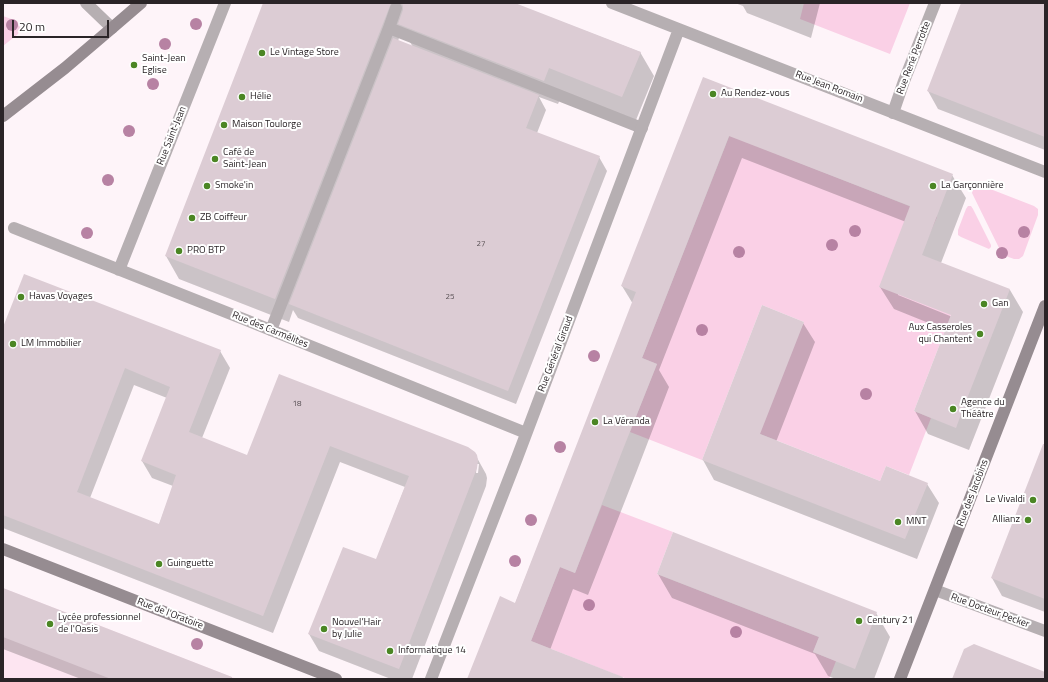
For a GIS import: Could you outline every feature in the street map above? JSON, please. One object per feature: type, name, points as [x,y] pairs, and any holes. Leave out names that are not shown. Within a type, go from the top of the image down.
[{"type":"street","points":[[86,3],[112,28]]},
{"type":"street","points":[[3,116],[64,68],[141,3]]},
{"type":"street","name":"Rue Saint-Jean","points":[[119,270],[225,3]]},
{"type":"street","name":"Rue Jean Romain","points":[[612,3],[1045,172]]},
{"type":"street","name":"Rue René Perrotte","points":[[893,113],[935,3]]},
{"type":"street","points":[[271,330],[396,8]]},
{"type":"street","points":[[389,28],[642,128]]},
{"type":"street","name":"Rue Général Giraud","points":[[431,679],[679,29]]},
{"type":"street","name":"Rue des Carmélites","points":[[14,228],[526,433]]},
{"type":"street","name":"Rue des Jacobins","points":[[900,679],[1045,306]]},
{"type":"street","name":"Rue de l'Oratoire","points":[[3,548],[336,679]]},
{"type":"street","name":"Rue Docteur Pecker","points":[[935,590],[1045,631]]},
{"type":"shaded area","points":[[804,3],[910,3],[890,54],[800,19]]},
{"type":"shaded area","points":[[3,16],[17,21],[20,28],[18,34],[3,46]]},
{"type":"shaded area","points":[[734,124],[744,141],[937,217],[921,254],[951,315],[914,411],[931,418],[909,475],[886,466],[880,481],[750,430],[804,322],[762,305],[702,460],[630,432],[657,364],[642,358]]},
{"type":"shaded area","points":[[978,185],[1034,206],[1038,209],[1038,215],[1023,256],[1019,259],[1014,259],[1003,255],[1001,252],[972,193],[973,189]]},
{"type":"shaded area","points":[[968,206],[971,206],[973,209],[991,245],[989,249],[958,235],[958,230]]},
{"type":"shaded area","points":[[602,505],[673,532],[657,574],[819,637],[813,652],[836,661],[829,679],[627,679],[531,641],[560,567],[575,573]]},
{"type":"shaded area","name":"Lycée professionnel de l'Oasis","points":[[3,588],[237,679],[3,679]]},
{"type":"building","points":[[263,3],[391,3],[275,299],[165,256]]},
{"type":"building","points":[[402,3],[515,3],[641,52],[622,97],[549,68],[544,81],[398,24],[403,10]]},
{"type":"building","points":[[961,3],[1045,3],[1045,137],[927,91]]},
{"type":"building","points":[[393,38],[539,95],[526,128],[600,156],[508,391],[289,304]]},
{"type":"building","points":[[703,77],[953,174],[922,255],[1010,289],[956,428],[914,411],[951,315],[879,287],[910,206],[729,136],[642,358],[657,364],[575,573],[560,567],[531,641],[623,677],[622,679],[467,679],[500,596],[515,603],[636,292],[621,286]]},
{"type":"building","points":[[24,274],[221,350],[189,432],[247,455],[279,374],[468,447],[475,452],[478,460],[477,468],[399,669],[308,634],[343,547],[376,559],[409,476],[330,446],[263,616],[3,515],[3,327]],"holes":[[[125,368],[170,387],[141,461],[176,475],[159,524],[77,492]]]},
{"type":"building","points":[[762,305],[804,322],[760,434],[880,481],[886,466],[928,483],[905,539],[702,460]]},
{"type":"building","name":"Le Vivaldi","points":[[1043,444],[1045,444],[1045,599],[991,578]]},
{"type":"building","points":[[673,532],[877,612],[855,669],[813,652],[819,637],[657,574]]},
{"type":"building","name":"Lycée professionnel de l'Oasis","points":[[3,588],[232,677],[232,679],[111,679],[3,637]]},
{"type":"building","points":[[974,644],[1045,672],[1045,679],[952,679],[964,649]]},
{"type":"place","name":"Le Vintage Store","points":[[262,53]]},
{"type":"place","name":"Saint-Jean Eglise","points":[[134,65]]},
{"type":"place","name":"Au Rendez-vous","points":[[713,94]]},
{"type":"place","name":"Hélie","points":[[242,97]]},
{"type":"place","name":"Maison Toulorge","points":[[224,125]]},
{"type":"place","name":"Café de Saint-Jean","points":[[215,159]]},
{"type":"place","name":"Smoke'in","points":[[207,186]]},
{"type":"place","name":"La Garçonnière","points":[[933,186]]},
{"type":"place","name":"ZB Coiffeur","points":[[192,218]]},
{"type":"place","name":"PRO BTP","points":[[179,251]]},
{"type":"place","name":"Havas Voyages","points":[[21,297]]},
{"type":"place","name":"Gan","points":[[984,304]]},
{"type":"place","name":"Aux Casseroles qui Chantent","points":[[980,334]]},
{"type":"place","name":"LM Immobilier","points":[[13,344]]},
{"type":"place","name":"Agence du Théâtre","points":[[953,409]]},
{"type":"place","name":"La Véranda","points":[[595,422]]},
{"type":"place","name":"Le Vivaldi","points":[[1033,500]]},
{"type":"place","name":"Allianz","points":[[1028,520]]},
{"type":"place","name":"MNT","points":[[898,522]]},
{"type":"place","name":"Guinguette","points":[[159,564]]},
{"type":"place","name":"Century 21","points":[[859,621]]},
{"type":"place","name":"Lycée professionnel de l'Oasis","points":[[50,624]]},
{"type":"place","name":"Nouvel’Hair by Julie","points":[[324,629]]},
{"type":"place","name":"Informatique 14","points":[[390,651]]}]
